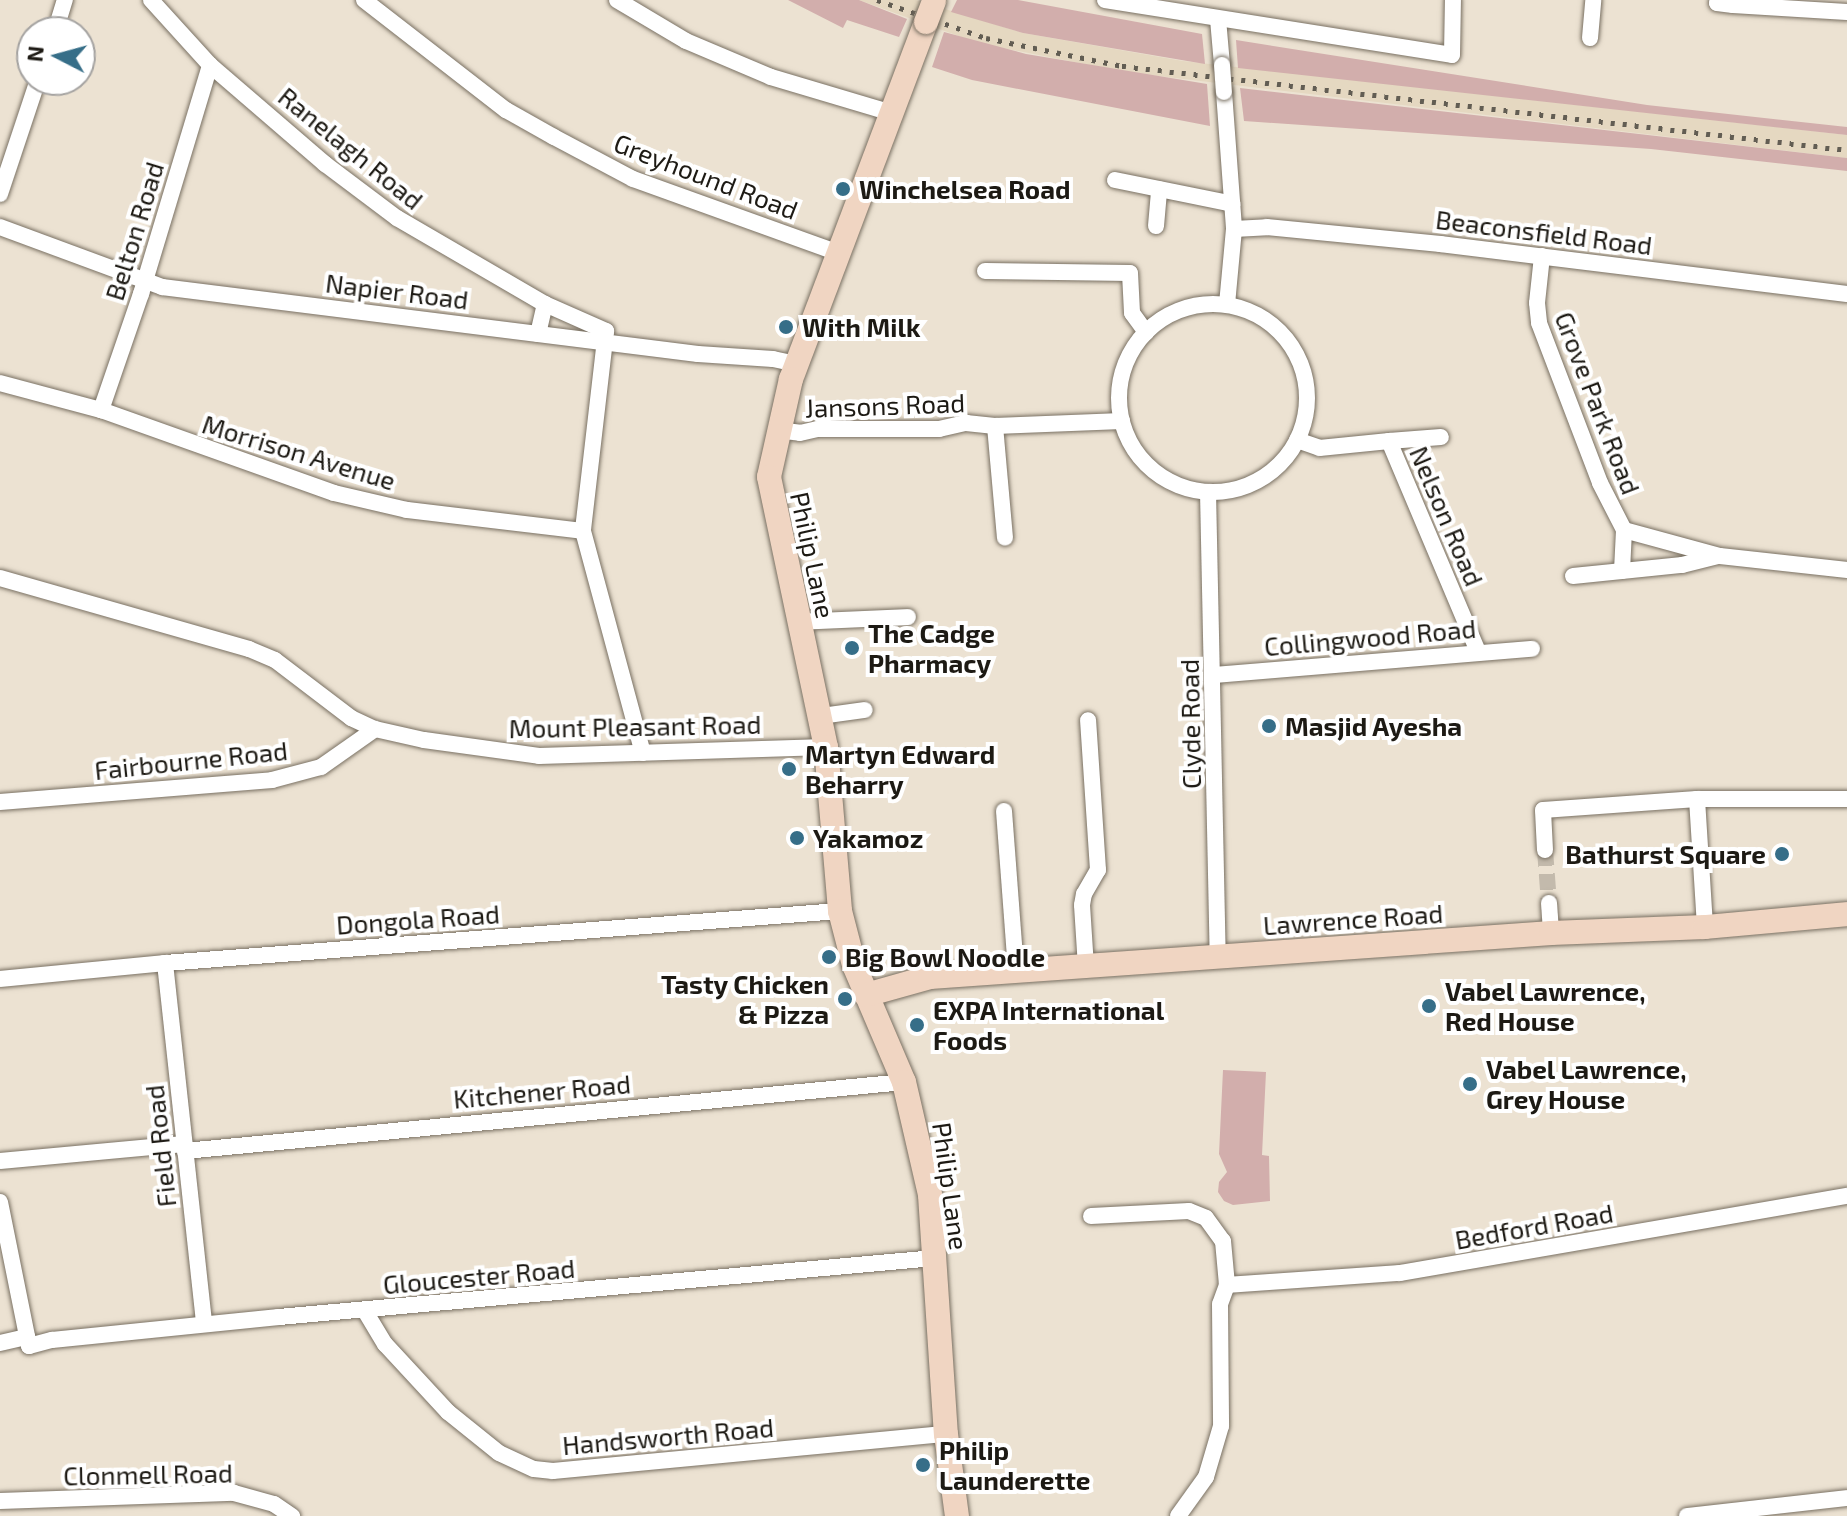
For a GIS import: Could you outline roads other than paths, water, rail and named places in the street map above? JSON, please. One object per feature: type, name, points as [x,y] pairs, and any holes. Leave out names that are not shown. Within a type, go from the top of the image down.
[{"type":"main road","name":"Philip Lane","points":[[934,0],[796,364],[777,430],[769,477],[771,503],[821,716],[840,911],[854,965],[904,1082],[930,1195],[946,1434],[957,1516]]},
{"type":"main road","name":"Lawrence Road","points":[[866,995],[930,977],[1551,933],[1705,927],[1847,914]]},
{"type":"street","name":"Ranelagh Road","points":[[151,0],[210,65],[325,164],[397,218],[545,304],[606,331],[607,343]]},
{"type":"street","name":"Greyhound Road","points":[[364,0],[506,110],[554,137],[633,179],[839,253]]},
{"type":"street","points":[[617,0],[686,41],[771,77],[892,113]]},
{"type":"street","points":[[1105,0],[1452,55],[1453,0]]},
{"type":"street","points":[[1590,38],[1593,0]]},
{"type":"street","points":[[1725,3],[1847,12]]},
{"type":"street","points":[[1218,19],[1234,229],[1227,305]]},
{"type":"street","name":"Belton Road","points":[[101,410],[145,282],[210,65]]},
{"type":"street","points":[[0,194],[33,96]]},
{"type":"street","points":[[1115,180],[1233,204]]},
{"type":"street","points":[[1156,226],[1159,189]]},
{"type":"street","name":"Napier Road","points":[[0,227],[162,287],[796,364]]},
{"type":"street","name":"Beaconsfield Road","points":[[1234,229],[1267,227],[1542,256],[1847,294]]},
{"type":"street","name":"Grove Park Road","points":[[1542,256],[1537,303],[1539,323],[1600,483],[1624,530],[1720,556],[1847,570]]},
{"type":"street","points":[[985,271],[1130,273],[1132,313],[1146,332]]},
{"type":"street","points":[[538,334],[545,304]]},
{"type":"street","points":[[1227,305],[1254,314],[1271,324],[1296,355],[1303,373],[1306,402],[1297,440],[1286,457],[1264,476],[1238,489],[1208,492],[1180,486],[1154,472],[1134,450],[1122,421],[1119,394],[1122,375],[1133,348],[1146,332],[1161,320],[1188,308],[1227,305]]},
{"type":"street","points":[[607,343],[583,531],[643,753]]},
{"type":"street","name":"Morrison Avenue","points":[[0,383],[101,410],[334,493],[407,510],[583,531]]},
{"type":"street","name":"Jansons Road","points":[[777,430],[800,433],[818,429],[939,429],[966,423],[995,426],[1122,421]]},
{"type":"street","name":"Jansons Road","points":[[995,426],[1005,538]]},
{"type":"street","points":[[1389,441],[1441,437]]},
{"type":"street","name":"Nelson Road","points":[[1297,440],[1320,448],[1389,441],[1478,652]]},
{"type":"street","name":"Clyde Road","points":[[1208,492],[1218,956]]},
{"type":"street","points":[[1622,571],[1624,530]]},
{"type":"street","points":[[1573,576],[1682,565],[1720,556]]},
{"type":"street","name":"Mount Pleasant Road","points":[[0,578],[275,660],[351,718],[375,729],[493,751],[539,756],[826,747]]},
{"type":"street","points":[[798,622],[908,617]]},
{"type":"street","name":"Collingwood Road","points":[[1213,675],[1532,649]]},
{"type":"street","points":[[821,716],[865,710]]},
{"type":"street","points":[[1086,967],[1082,905],[1084,894],[1098,870],[1088,720]]},
{"type":"street","name":"Fairbourne Road","points":[[0,802],[272,780],[321,767],[375,729]]},
{"type":"street","points":[[1697,799],[1705,927]]},
{"type":"street","points":[[1545,850],[1543,810],[1697,799],[1847,799]]},
{"type":"street","points":[[1004,811],[1016,972]]},
{"type":"street","points":[[1549,903],[1551,933]]},
{"type":"street","name":"Dongola Road","points":[[0,979],[165,963],[840,911]]},
{"type":"street","name":"Field Road","points":[[165,963],[204,1324]]},
{"type":"street","name":"Kitchener Road","points":[[0,1161],[904,1082]]},
{"type":"street","name":"Bedford Road","points":[[1227,1285],[1400,1273],[1847,1196]]},
{"type":"street","points":[[0,1202],[28,1341]]},
{"type":"street","points":[[1091,1216],[1189,1211],[1201,1215],[1223,1241],[1227,1285],[1220,1304],[1221,1426],[1217,1449],[1197,1493],[1178,1516]]},
{"type":"street","name":"Gloucester Road","points":[[0,1343],[935,1258]]},
{"type":"street","name":"Handsworth Road","points":[[365,1311],[385,1344],[448,1412],[499,1453],[534,1469],[553,1471],[946,1434]]},
{"type":"street","name":"Clonmell Road","points":[[0,1501],[234,1493],[274,1504],[292,1516]]},
{"type":"street","points":[[1687,1516],[1847,1498]]},
{"type":"tunnel","points":[[1545,850],[1549,903]]},
{"type":"railway","points":[[877,0],[986,38],[1122,66],[1847,150]]},
{"type":"place","name":"Winchelsea Road","points":[[843,189]]},
{"type":"place","name":"With Milk","points":[[786,327]]},
{"type":"place","name":"The Cadge Pharmacy","points":[[852,648]]},
{"type":"place","name":"Masjid Ayesha","points":[[1269,726]]},
{"type":"place","name":"Martyn Edward Beharry","points":[[789,769]]},
{"type":"place","name":"Yakamoz","points":[[797,838]]},
{"type":"place","name":"Bathurst Square","points":[[1782,854]]},
{"type":"place","name":"Big Bowl Noodle","points":[[829,957]]},
{"type":"place","name":"Tasty Chicken & Pizza","points":[[845,999]]},
{"type":"place","name":"Vabel Lawrence, Red House","points":[[1429,1006]]},
{"type":"place","name":"EXPA International Foods","points":[[917,1025]]},
{"type":"place","name":"Vabel Lawrence, Grey House","points":[[1470,1084]]},
{"type":"place","name":"Philip Launderette","points":[[923,1465]]}]
